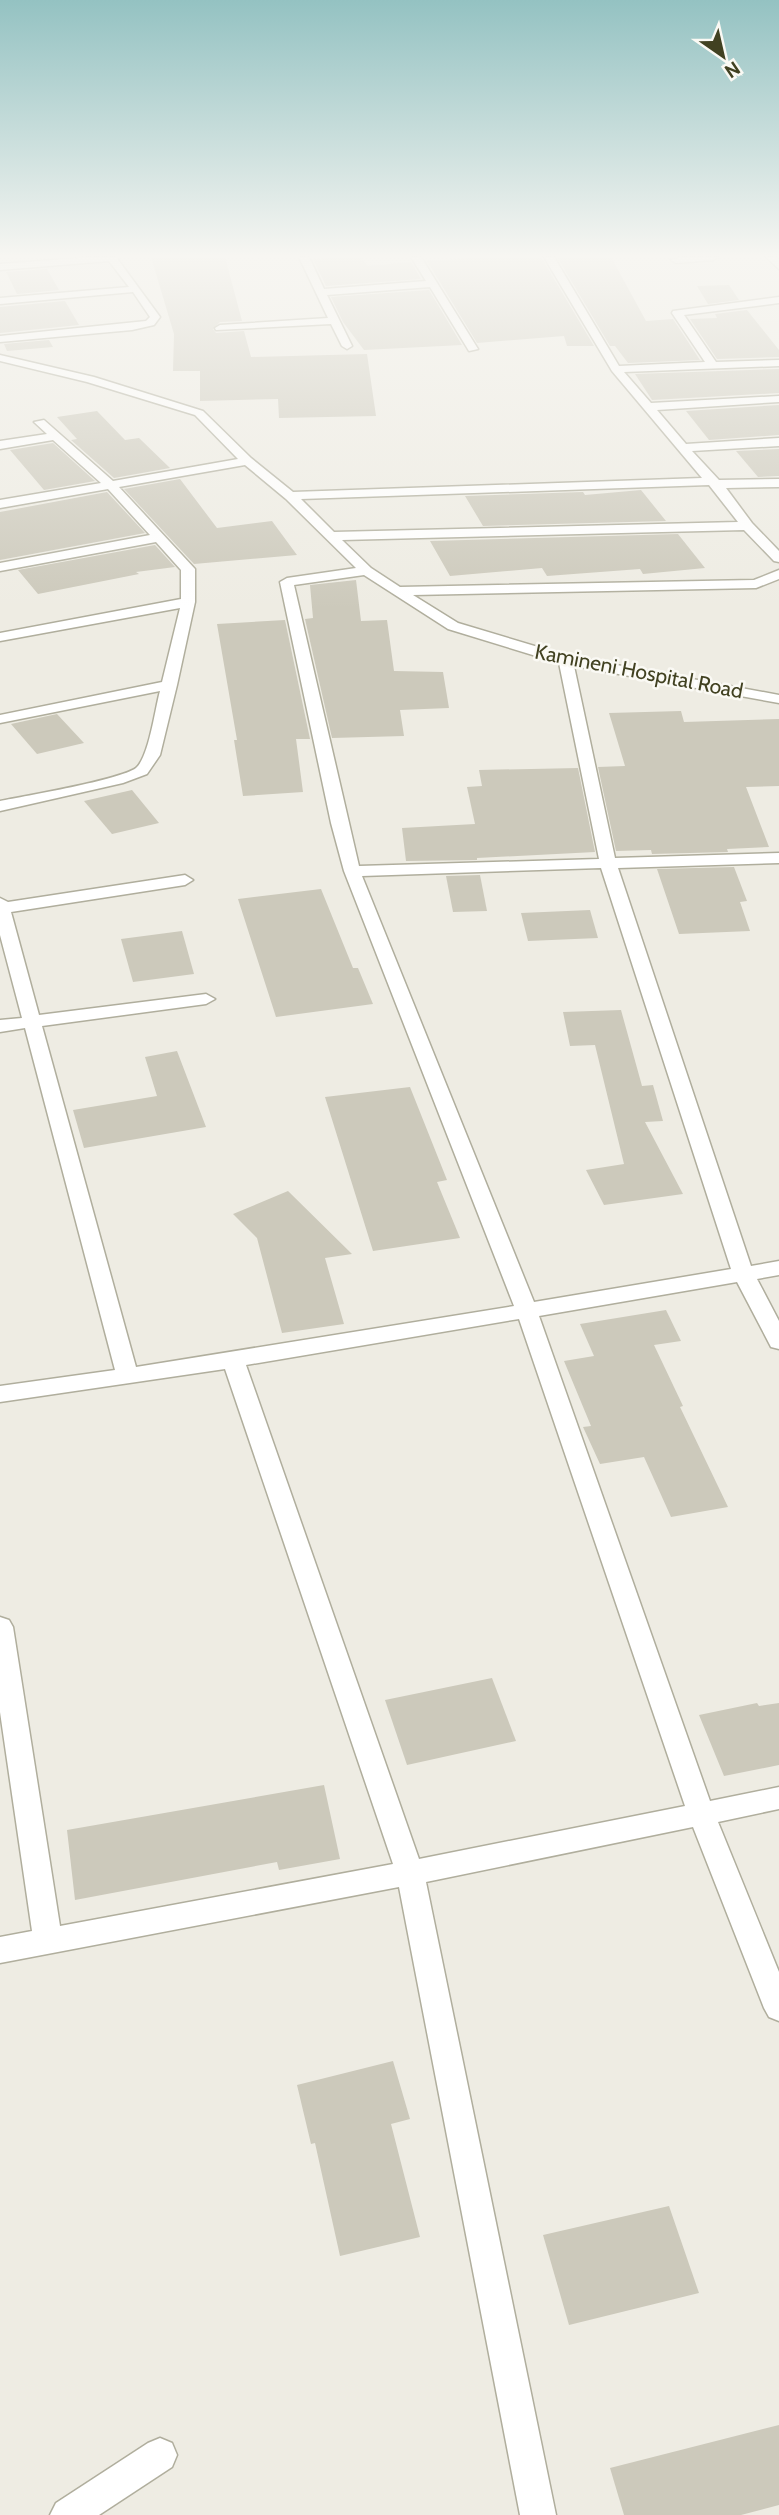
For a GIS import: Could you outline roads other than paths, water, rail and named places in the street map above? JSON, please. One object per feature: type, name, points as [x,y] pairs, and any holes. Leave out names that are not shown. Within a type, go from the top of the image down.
[{"type":"street","name":"Kamineni Hospital Road","points":[[70,374],[199,413],[247,461],[290,496],[366,571],[453,626],[566,660],[779,699]]},
{"type":"street","points":[[621,374],[747,526],[779,558]]},
{"type":"street","points":[[647,407],[779,399]]},
{"type":"street","points":[[0,806],[117,780],[141,771],[152,755],[188,602],[188,569],[110,484],[40,422]]},
{"type":"street","points":[[0,445],[56,436]]},
{"type":"street","points":[[684,448],[779,442]]},
{"type":"street","points":[[0,504],[247,461]]},
{"type":"street","points":[[290,496],[779,483]]},
{"type":"street","points":[[328,536],[747,526]]},
{"type":"street","points":[[0,567],[161,537]]},
{"type":"street","points":[[366,571],[287,582],[338,823],[352,872],[438,1082],[527,1312],[701,1813],[779,2008]]},
{"type":"street","points":[[394,591],[756,584],[779,574]]},
{"type":"street","points":[[0,637],[188,602]]},
{"type":"street","points":[[566,660],[608,863],[743,1273],[779,1342]]},
{"type":"street","points":[[0,719],[170,685]]},
{"type":"street","points":[[352,872],[779,858]]},
{"type":"street","points":[[128,1377],[1,906],[185,880]]},
{"type":"street","points":[[0,1026],[206,999]]},
{"type":"street","points":[[0,1394],[128,1377],[779,1268]]},
{"type":"street","points":[[233,1360],[410,1873],[538,2515]]},
{"type":"street","points":[[0,1627],[48,1941]]},
{"type":"street","points":[[0,1950],[410,1873],[779,1798]]},
{"type":"street","points":[[68,2515],[160,2455]]}]
